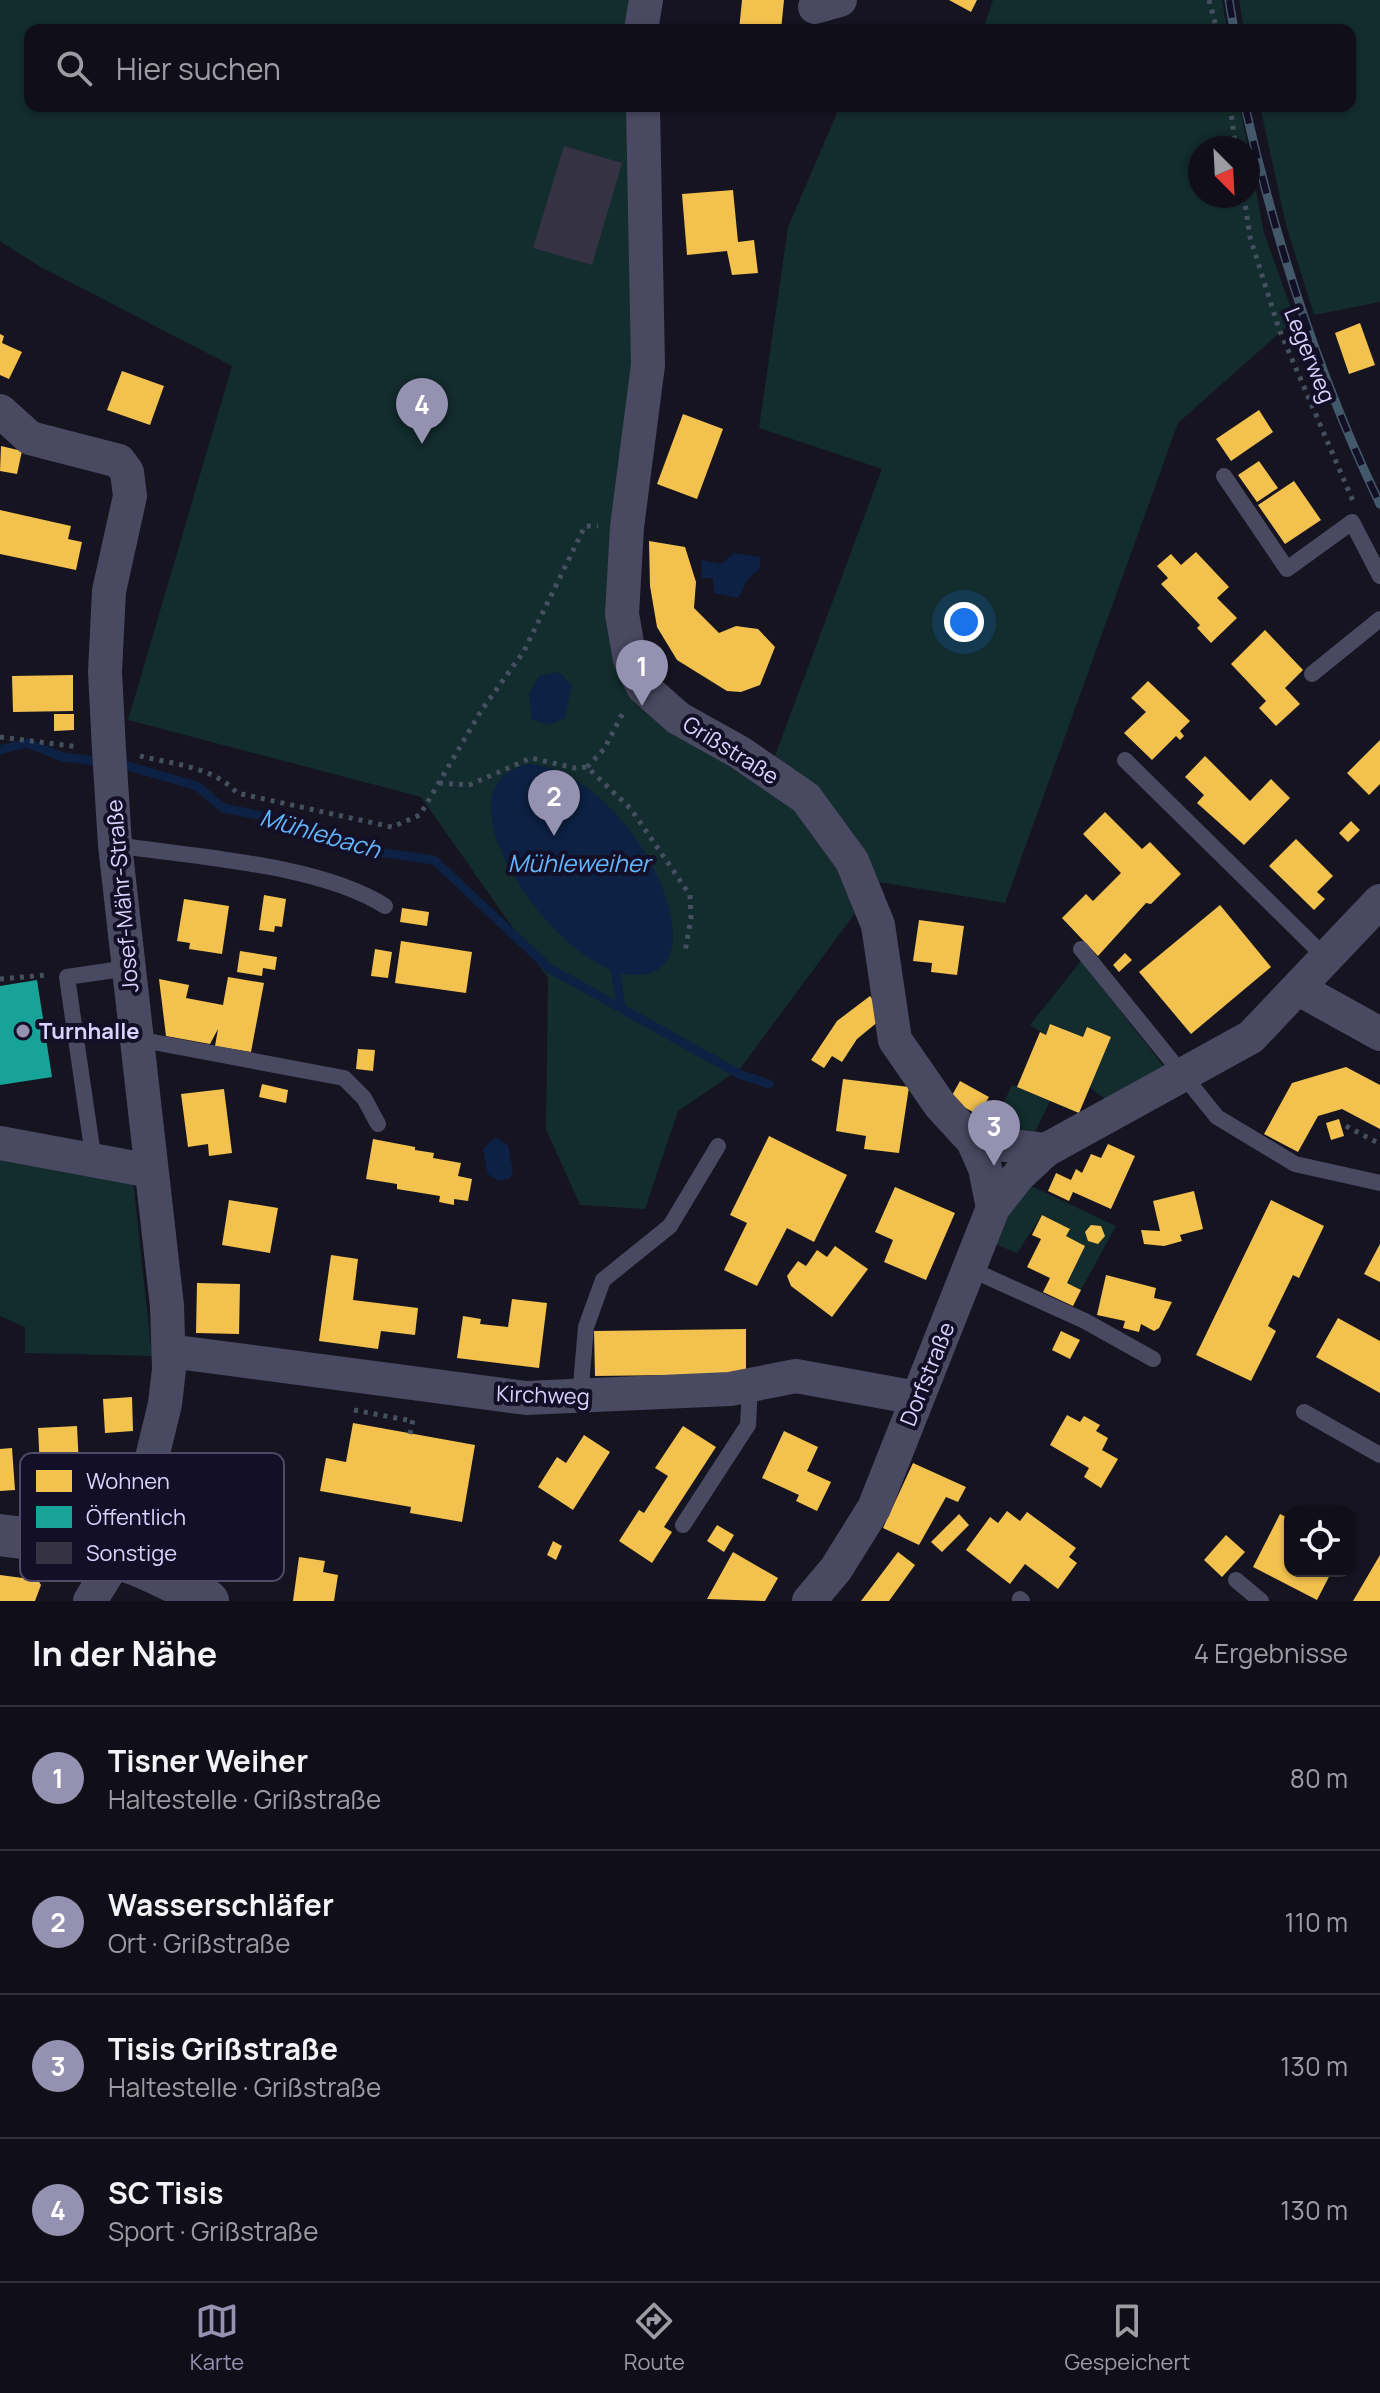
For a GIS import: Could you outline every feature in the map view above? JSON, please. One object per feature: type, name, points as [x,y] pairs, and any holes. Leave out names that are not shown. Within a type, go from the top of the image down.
[{"type":"street","points":[[642,24],[646,0]]},
{"type":"street","name":"Grißstraße","points":[[643,112],[648,365],[627,527],[622,614],[630,660],[643,687],[678,718],[739,752],[806,798],[852,861],[878,925],[895,1040],[940,1105],[973,1141],[985,1168],[993,1208]]},
{"type":"street","name":"Josef-Mähr-Straße","points":[[0,411],[30,438],[119,461],[127,472],[130,496],[109,591],[105,672],[115,845],[167,1306],[169,1351],[165,1404],[153,1453]]},
{"type":"street","name":"Dorfstraße","points":[[809,1601],[836,1569],[874,1508],[993,1208],[1019,1175],[1046,1150],[1251,1037],[1380,901]]},
{"type":"street","points":[[1299,989],[1380,1034]]},
{"type":"street","points":[[973,1141],[1046,1150]]},
{"type":"street","points":[[0,1143],[151,1171]]},
{"type":"street","name":"Kirchweg","points":[[169,1351],[526,1398],[580,1399],[750,1386],[796,1376],[917,1398]]},
{"type":"street","points":[[0,1535],[20,1537]]},
{"type":"street","name":"Josef-Mähr-Straße","points":[[90,1601],[103,1581]]},
{"type":"street","points":[[168,1581],[208,1601]]},
{"type":"lane","points":[[1224,476],[1287,569],[1352,522],[1380,576]]},
{"type":"lane","points":[[1312,674],[1380,619]]},
{"type":"lane","points":[[1125,760],[1326,958]]},
{"type":"lane","points":[[115,845],[310,876],[361,891],[385,906]]},
{"type":"lane","points":[[1081,949],[1217,1117],[1295,1164],[1380,1183]]},
{"type":"lane","points":[[94,1162],[67,977],[128,968]]},
{"type":"lane","points":[[137,1042],[153,1042],[344,1078],[364,1098],[378,1124]]},
{"type":"lane","points":[[580,1399],[586,1327],[603,1280],[670,1226],[718,1146]]},
{"type":"lane","points":[[970,1269],[1085,1321],[1153,1359]]},
{"type":"lane","points":[[683,1525],[748,1425],[750,1386]]},
{"type":"lane","points":[[1304,1412],[1380,1455]]},
{"type":"lane","points":[[1236,1580],[1261,1601]]},
{"type":"path","points":[[1209,0],[1215,24]]},
{"type":"path","points":[[1231,112],[1234,136]]},
{"type":"path","name":"Legerweg","points":[[1246,208],[1250,237],[1279,329],[1353,497],[1352,522]]},
{"type":"path","points":[[0,737],[110,760],[201,770],[227,781],[237,793],[392,827],[420,815],[481,711],[524,651],[585,526],[627,527]]},
{"type":"path","points":[[439,783],[469,785],[531,758],[575,768],[587,767],[604,749],[621,715],[643,687]]},
{"type":"path","points":[[587,767],[631,809],[690,895],[691,918],[685,952]]},
{"type":"path","points":[[0,979],[34,974]]},
{"type":"path","points":[[1346,1126],[1380,1144]]},
{"type":"path","points":[[354,1409],[412,1421]]},
{"type":"green space","points":[[0,0],[644,0],[640,24],[24,24],[24,112],[642,112],[625,524],[647,687],[770,769],[882,469],[759,428],[788,227],[837,112],[1241,112],[1246,136],[1188,136],[1188,208],[1259,208],[1264,233],[1295,319],[1178,423],[1005,903],[878,882],[740,1069],[678,1111],[645,1209],[580,1205],[546,1129],[548,978],[421,797],[128,720],[232,366],[39,266],[0,241]]},
{"type":"green space","points":[[993,0],[1222,0],[1226,24],[985,24]]},
{"type":"green space","points":[[1239,0],[1380,0],[1380,302],[1314,315],[1286,225],[1261,112],[1356,112],[1356,24],[1243,24]]},
{"type":"green space","points":[[1081,961],[1165,1068],[1112,1104],[1089,1087],[1110,1037],[1087,1027],[1083,1037],[1051,1024],[1046,1035],[1030,1025]]},
{"type":"green space","points":[[1012,1085],[1050,1101],[1033,1136],[990,1131]]},
{"type":"green space","points":[[0,1151],[133,1180],[152,1356],[25,1353],[25,1327],[0,1316]]},
{"type":"green space","points":[[1027,1184],[1116,1226],[1081,1290],[1067,1283],[1085,1246],[1066,1236],[1069,1228],[1042,1215],[1017,1253],[995,1244],[1013,1200]]},
{"type":"water","points":[[734,553],[760,557],[760,568],[748,579],[738,598],[714,593],[713,578],[702,578],[701,560],[721,564]]},
{"type":"water","points":[[559,672],[572,686],[565,718],[549,725],[532,720],[529,693],[539,676]]},
{"type":"water","name":"Mühleweiher","points":[[531,764],[569,776],[604,802],[634,837],[657,876],[671,913],[672,946],[660,968],[632,975],[601,965],[568,942],[538,910],[512,874],[496,836],[491,803],[502,777]]},
{"type":"water","points":[[495,1137],[508,1145],[513,1172],[509,1179],[498,1181],[488,1174],[483,1149]]},
{"type":"building: Wohnen","points":[[742,0],[784,0],[782,24],[740,24]]},
{"type":"building: Wohnen","points":[[949,0],[977,0],[971,12]]},
{"type":"building: Wohnen","points":[[733,190],[738,242],[754,240],[758,273],[732,275],[727,251],[687,255],[682,194]]},
{"type":"building: Wohnen","points":[[1360,323],[1375,365],[1349,374],[1335,333]]},
{"type":"building: Wohnen","points":[[0,334],[4,336],[2,343],[22,352],[9,379],[0,375]]},
{"type":"building: Wohnen","points":[[122,371],[164,386],[150,425],[107,410]]},
{"type":"building: Wohnen","points":[[1259,410],[1273,432],[1231,461],[1216,439]]},
{"type":"building: Wohnen","points":[[683,414],[723,429],[697,499],[657,484]]},
{"type":"building: Wohnen","points":[[1,446],[22,451],[17,474],[0,471]]},
{"type":"building: Wohnen","points":[[1259,461],[1278,488],[1257,502],[1238,475]]},
{"type":"building: Wohnen","points":[[1294,481],[1321,520],[1285,544],[1258,505]]},
{"type":"building: Wohnen","points":[[0,510],[71,526],[68,539],[82,542],[76,570],[0,554]]},
{"type":"building: Wohnen","points":[[649,541],[685,547],[696,582],[694,608],[719,633],[736,626],[758,629],[775,647],[760,685],[741,692],[727,691],[677,660],[657,627],[650,586]]},
{"type":"building: Wohnen","points":[[1196,552],[1229,587],[1217,598],[1237,618],[1211,643],[1197,628],[1200,625],[1161,584],[1168,578],[1157,566],[1171,554],[1181,565]]},
{"type":"building: Wohnen","points":[[1265,630],[1303,670],[1285,688],[1300,704],[1276,726],[1259,708],[1266,701],[1231,664]]},
{"type":"building: Wohnen","points":[[73,675],[73,711],[13,712],[12,676]]},
{"type":"building: Wohnen","points":[[1148,681],[1190,721],[1180,731],[1184,736],[1180,740],[1176,736],[1152,760],[1124,733],[1146,712],[1131,698]]},
{"type":"building: Wohnen","points":[[54,714],[74,714],[74,730],[54,731]]},
{"type":"building: Wohnen","points":[[1380,740],[1380,784],[1369,795],[1347,773]]},
{"type":"building: Wohnen","points":[[1205,756],[1250,801],[1271,779],[1290,798],[1244,845],[1197,803],[1204,795],[1185,777]]},
{"type":"building: Wohnen","points":[[1105,812],[1142,849],[1150,842],[1181,874],[1151,904],[1146,903],[1098,956],[1062,918],[1086,894],[1093,901],[1121,873],[1083,834]]},
{"type":"building: Wohnen","points":[[1351,821],[1360,830],[1348,842],[1339,833]]},
{"type":"building: Wohnen","points":[[1296,839],[1333,876],[1317,892],[1325,899],[1314,910],[1269,866]]},
{"type":"building: Wohnen","points":[[264,895],[286,899],[282,927],[275,926],[274,932],[259,930]]},
{"type":"building: Wohnen","points":[[184,899],[229,906],[222,954],[189,949],[190,943],[177,941]]},
{"type":"building: Wohnen","points":[[1220,905],[1271,967],[1191,1034],[1139,972]]},
{"type":"building: Wohnen","points":[[402,908],[429,912],[427,926],[400,922]]},
{"type":"building: Wohnen","points":[[919,920],[964,926],[957,975],[931,972],[932,963],[913,961]]},
{"type":"building: Wohnen","points":[[401,941],[472,952],[466,993],[395,983]]},
{"type":"building: Wohnen","points":[[375,949],[392,952],[388,978],[371,976]]},
{"type":"building: Wohnen","points":[[240,951],[277,957],[275,970],[263,968],[262,976],[237,972]]},
{"type":"building: Wohnen","points":[[1125,953],[1132,960],[1119,972],[1113,965]]},
{"type":"building: Wohnen","points":[[228,977],[264,983],[251,1052],[215,1046],[218,1029],[210,1044],[166,1036],[159,979],[189,985],[186,998],[223,1005]]},
{"type":"building: Wohnen","points":[[870,996],[885,1016],[857,1039],[842,1062],[832,1056],[824,1068],[811,1060],[837,1021]]},
{"type":"building: Wohnen","points":[[1050,1024],[1083,1037],[1087,1027],[1111,1037],[1079,1113],[1017,1087],[1040,1032],[1046,1035]]},
{"type":"building: Wohnen","points":[[358,1049],[375,1050],[373,1071],[356,1069]]},
{"type":"building: Wohnen","points":[[1346,1067],[1380,1085],[1380,1129],[1342,1109],[1318,1116],[1298,1152],[1264,1134],[1292,1083]]},
{"type":"building: Wohnen","points":[[843,1079],[909,1087],[899,1153],[864,1149],[866,1136],[836,1131]]},
{"type":"building: Wohnen","points":[[960,1081],[989,1097],[978,1115],[950,1099]]},
{"type":"building: Wohnen","points":[[262,1084],[288,1090],[286,1103],[259,1097]]},
{"type":"building: Wohnen","points":[[224,1089],[232,1153],[209,1156],[208,1144],[188,1147],[181,1094]]},
{"type":"building: Wohnen","points":[[1339,1119],[1344,1136],[1331,1140],[1326,1123]]},
{"type":"building: Wohnen","points":[[769,1136],[847,1175],[814,1242],[787,1228],[757,1286],[724,1270],[747,1223],[730,1215]]},
{"type":"building: Wohnen","points":[[373,1139],[415,1147],[415,1150],[434,1153],[433,1158],[461,1163],[458,1176],[472,1179],[468,1201],[454,1199],[454,1205],[439,1202],[440,1196],[397,1189],[397,1184],[366,1179]]},
{"type":"building: Wohnen","points":[[1108,1144],[1135,1156],[1111,1209],[1073,1192],[1069,1201],[1048,1191],[1056,1173],[1071,1180],[1076,1169],[1082,1173],[1091,1154],[1101,1158]]},
{"type":"building: Wohnen","points":[[895,1187],[955,1213],[926,1280],[884,1262],[893,1240],[875,1232]]},
{"type":"building: Wohnen","points":[[1194,1191],[1203,1229],[1180,1235],[1182,1241],[1164,1246],[1144,1244],[1141,1230],[1160,1231],[1153,1201]]},
{"type":"building: Wohnen","points":[[229,1200],[278,1208],[270,1253],[222,1245]]},
{"type":"building: Wohnen","points":[[1271,1200],[1324,1226],[1299,1278],[1293,1275],[1268,1326],[1276,1331],[1251,1381],[1196,1355]]},
{"type":"building: Wohnen","points":[[1042,1215],[1070,1229],[1066,1236],[1085,1246],[1067,1283],[1081,1290],[1073,1306],[1043,1292],[1050,1278],[1027,1267],[1041,1239],[1032,1235]]},
{"type":"building: Wohnen","points":[[1091,1225],[1101,1226],[1105,1236],[1098,1244],[1088,1241],[1085,1232]]},
{"type":"building: Wohnen","points":[[1380,1244],[1380,1282],[1364,1274]]},
{"type":"building: Wohnen","points":[[835,1246],[868,1269],[832,1317],[791,1286],[787,1276],[798,1261],[806,1266],[817,1250],[827,1257]]},
{"type":"building: Wohnen","points":[[331,1255],[358,1259],[353,1300],[418,1308],[415,1335],[381,1331],[378,1349],[319,1341]]},
{"type":"building: Wohnen","points":[[1106,1275],[1156,1288],[1154,1298],[1172,1302],[1159,1328],[1154,1331],[1141,1324],[1139,1332],[1123,1328],[1125,1321],[1097,1315]]},
{"type":"building: Wohnen","points":[[197,1283],[240,1284],[239,1334],[196,1333]]},
{"type":"building: Wohnen","points":[[512,1299],[547,1303],[539,1368],[457,1358],[463,1316],[481,1319],[480,1324],[508,1327]]},
{"type":"building: Wohnen","points":[[1338,1318],[1380,1341],[1380,1393],[1316,1357]]},
{"type":"building: Wohnen","points":[[746,1329],[746,1374],[595,1376],[594,1331]]},
{"type":"building: Wohnen","points":[[1061,1331],[1080,1340],[1070,1359],[1052,1350]]},
{"type":"building: Wohnen","points":[[132,1397],[133,1431],[105,1433],[103,1399]]},
{"type":"building: Wohnen","points":[[1067,1415],[1080,1422],[1084,1416],[1100,1425],[1096,1431],[1108,1438],[1102,1450],[1118,1459],[1101,1488],[1084,1477],[1089,1468],[1050,1445]]},
{"type":"building: Wohnen","points":[[353,1423],[475,1445],[462,1522],[410,1513],[411,1507],[320,1491],[326,1458],[346,1462]]},
{"type":"building: Wohnen","points":[[77,1426],[78,1453],[39,1453],[38,1428]]},
{"type":"building: Wohnen","points":[[683,1426],[716,1447],[664,1527],[672,1532],[652,1563],[619,1541],[639,1510],[644,1513],[668,1476],[655,1468]]},
{"type":"building: Wohnen","points":[[784,1431],[818,1447],[807,1471],[831,1482],[817,1511],[796,1501],[799,1495],[762,1478]]},
{"type":"building: Wohnen","points":[[584,1435],[610,1452],[573,1510],[538,1487],[557,1457],[566,1463]]},
{"type":"building: Wohnen","points":[[12,1448],[15,1490],[0,1491],[0,1449]]},
{"type":"building: Wohnen","points":[[913,1463],[966,1487],[958,1502],[946,1497],[919,1545],[883,1528]]},
{"type":"building: Wohnen","points":[[1007,1511],[1020,1521],[1027,1512],[1076,1548],[1069,1557],[1077,1563],[1058,1589],[1025,1564],[1010,1584],[966,1550],[990,1517],[998,1523]]},
{"type":"building: Wohnen","points":[[959,1514],[969,1525],[942,1552],[931,1542]]},
{"type":"building: Wohnen","points":[[1280,1514],[1284,1516],[1284,1577],[1329,1577],[1317,1600],[1253,1567]]},
{"type":"building: Wohnen","points":[[717,1525],[734,1535],[724,1552],[707,1541]]},
{"type":"building: Wohnen","points":[[1226,1535],[1245,1552],[1222,1577],[1204,1560]]},
{"type":"building: Wohnen","points":[[553,1541],[562,1546],[556,1560],[547,1555]]},
{"type":"building: Wohnen","points":[[733,1552],[778,1578],[765,1601],[707,1599]]},
{"type":"building: Wohnen","points":[[898,1552],[915,1565],[889,1601],[861,1601]]},
{"type":"building: Wohnen","points":[[1380,1555],[1380,1601],[1353,1601]]},
{"type":"building: Wohnen","points":[[299,1557],[325,1561],[323,1572],[338,1575],[334,1601],[293,1601]]},
{"type":"building: Wohnen","points":[[0,1575],[20,1578],[20,1581],[39,1581],[41,1585],[35,1601],[0,1601]]},
{"type":"building: Öffentlich","name":"Turnhalle","points":[[37,980],[52,1077],[0,1085],[0,986]]},
{"type":"building: Sonstige","points":[[564,146],[622,163],[592,265],[533,248]]},
{"type":"waterway","name":"Mühlebach","points":[[0,750],[27,743],[63,757],[103,762]]},
{"type":"waterway","name":"Mühlebach","points":[[121,764],[197,786],[223,808],[284,820],[357,849],[434,860],[549,968],[739,1074],[769,1084]]},
{"type":"waterway","name":"Mühlebach","points":[[614,961],[621,1008]]},
{"type":"railway","points":[[1229,0],[1233,24]]},
{"type":"railway","points":[[1246,112],[1301,309],[1338,408],[1380,504]]},
{"type":"place","name":"SC Tisis","points":[[422,444]]},
{"type":"place","name":"Tisner Weiher","points":[[642,706]]},
{"type":"place","name":"Wasserschläfer","points":[[554,836]]},
{"type":"place","name":"Turnhalle","points":[[23,1031]]},
{"type":"place","name":"Tisis Grißstraße","points":[[994,1166]]}]
